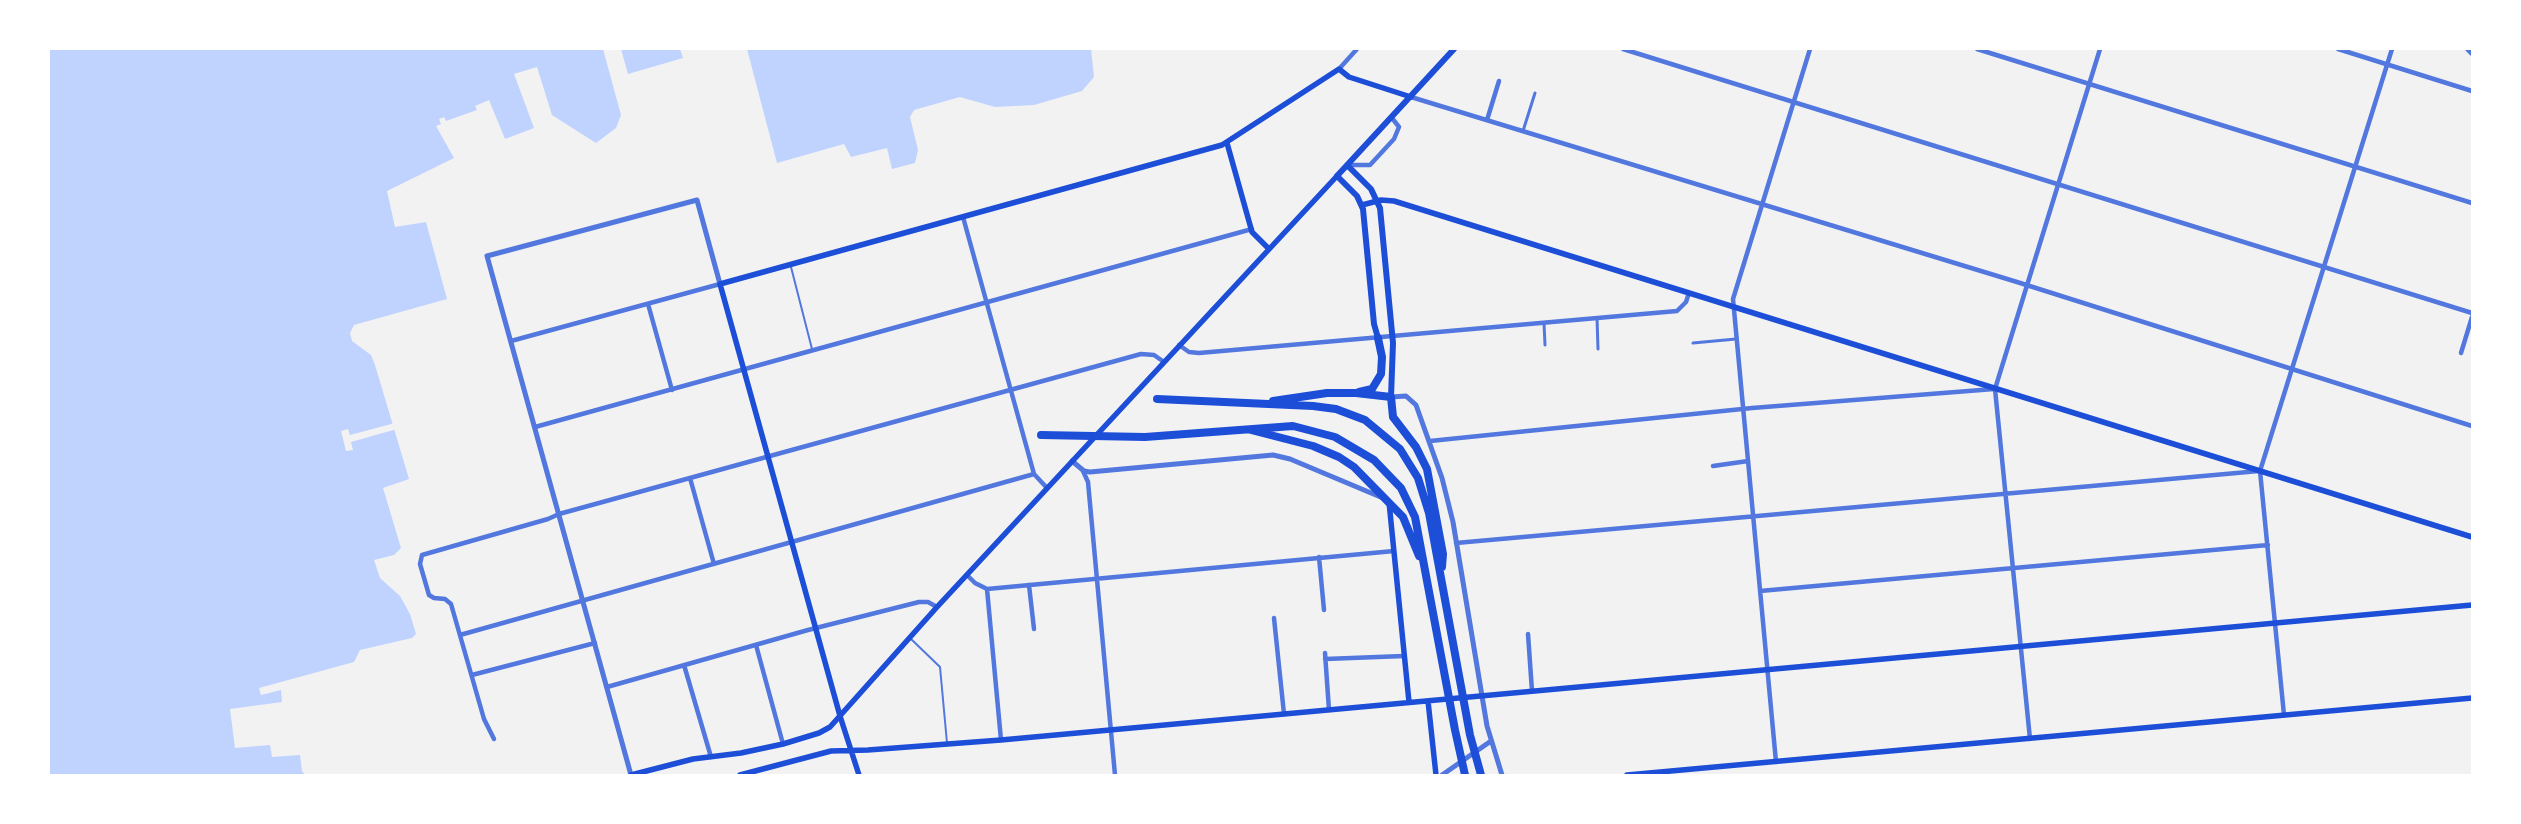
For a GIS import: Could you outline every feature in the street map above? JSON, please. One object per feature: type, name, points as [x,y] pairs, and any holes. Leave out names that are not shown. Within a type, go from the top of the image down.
[{"type":"highway","points":[[1356,393],[1372,389],[1380,378],[1382,361],[1378,338]]},
{"type":"highway","points":[[1261,404],[1312,394],[1356,393],[1390,397],[1393,417],[1416,447],[1427,469],[1443,554],[1442,584]]},
{"type":"highway","points":[[1156,398],[1313,406],[1343,411],[1365,420],[1391,440],[1408,459],[1422,489],[1429,513],[1472,744],[1481,775]]},
{"type":"highway","points":[[1041,435],[1145,437],[1285,425],[1306,428],[1342,440],[1371,457],[1393,478],[1409,502],[1416,521],[1465,775]]},
{"type":"highway","points":[[1244,428],[1302,442],[1334,455],[1358,470],[1403,517],[1425,570]]},
{"type":"main road","points":[[631,775],[662,766],[782,744],[826,730],[966,575],[1454,49]]},
{"type":"main road","points":[[859,775],[815,628],[720,284],[1227,143],[1339,69],[1349,77],[1411,97]]},
{"type":"main road","points":[[1227,143],[1252,229],[1257,238],[1269,249]]},
{"type":"main road","points":[[1347,165],[1371,189],[1378,201],[1392,336],[1390,397]]},
{"type":"main road","points":[[1337,176],[1357,196],[1362,205],[1374,324],[1378,338]]},
{"type":"main road","points":[[1362,205],[1378,201],[1394,201],[2472,537]]},
{"type":"main road","points":[[1388,500],[1408,702]]},
{"type":"main road","points":[[740,775],[825,752],[1001,740],[2472,605]]},
{"type":"main road","points":[[1627,775],[2472,698]]},
{"type":"main road","points":[[1428,701],[1436,775]]},
{"type":"main road","points":[[655,775],[662,766]]},
{"type":"street","points":[[1339,69],[1357,49]]},
{"type":"street","points":[[1623,49],[2472,313]]},
{"type":"street","points":[[1776,762],[1736,339],[1734,292],[1810,49]]},
{"type":"street","points":[[1977,49],[2472,203]]},
{"type":"street","points":[[2030,739],[1995,388],[2100,49]]},
{"type":"street","points":[[2338,49],[2472,91]]},
{"type":"street","points":[[2284,715],[2260,471],[2290,369],[2392,49]]},
{"type":"street","points":[[2467,49],[2472,54]]},
{"type":"street","points":[[1487,120],[1499,81]]},
{"type":"street","points":[[1523,131],[1535,93]]},
{"type":"street","points":[[1411,97],[2027,285],[2472,426]]},
{"type":"street","points":[[1347,165],[1372,164],[1398,134],[1398,125],[1392,118]]},
{"type":"street","points":[[511,341],[720,284],[697,200],[487,256],[631,775]]},
{"type":"street","points":[[964,217],[1034,474],[1047,488]]},
{"type":"street","points":[[535,427],[1252,229]]},
{"type":"street","points":[[1179,346],[1189,352],[1199,353],[1677,311],[1686,302],[1689,293]]},
{"type":"street","points":[[648,304],[672,390]]},
{"type":"street","points":[[2461,353],[2472,317]]},
{"type":"street","points":[[1597,318],[1598,349]]},
{"type":"street","points":[[1544,323],[1546,345]]},
{"type":"street","points":[[1693,343],[1736,339]]},
{"type":"street","points":[[494,738],[486,725],[451,604],[445,599],[434,598],[429,595],[420,564],[422,555],[548,519],[559,514],[1141,354],[1154,355],[1164,362]]},
{"type":"street","points":[[1430,441],[1743,410],[1995,388]]},
{"type":"street","points":[[1390,397],[1404,396],[1414,401],[1430,441],[1447,495],[1482,696],[1491,741],[1502,775]]},
{"type":"street","points":[[1082,470],[1090,472],[1274,455],[1290,459],[1347,485],[1388,500]]},
{"type":"street","points":[[1072,461],[1082,470],[1088,482],[1115,775]]},
{"type":"street","points":[[1713,466],[1748,462]]},
{"type":"street","points":[[1456,543],[2260,471]]},
{"type":"street","points":[[460,635],[1034,474]]},
{"type":"street","points":[[690,478],[714,564]]},
{"type":"street","points":[[1760,591],[2268,545]]},
{"type":"street","points":[[966,575],[975,583],[987,588],[1394,550]]},
{"type":"street","points":[[1319,558],[1324,610]]},
{"type":"street","points":[[1029,585],[1034,629]]},
{"type":"street","points":[[987,588],[1001,740]]},
{"type":"street","points":[[607,687],[815,628],[919,602],[928,602],[937,608]]},
{"type":"street","points":[[1274,618],[1284,714]]},
{"type":"street","points":[[1528,634],[1532,691]]},
{"type":"street","points":[[472,676],[594,643]]},
{"type":"street","points":[[756,645],[782,744]]},
{"type":"street","points":[[1329,710],[1325,656],[1404,656]]},
{"type":"street","points":[[684,665],[711,757]]},
{"type":"street","points":[[1442,775],[1491,741]]},
{"type":"lane","points":[[790,264],[812,351]]},
{"type":"lane","points":[[910,638],[940,667],[947,744]]},
{"type":"water","points":[[49,49],[603,49],[621,115],[616,128],[596,143],[552,115],[537,67],[514,74],[534,128],[505,139],[489,100],[475,106],[477,110],[446,121],[444,117],[439,119],[441,124],[436,126],[454,158],[387,191],[395,227],[426,222],[447,299],[354,325],[350,333],[352,341],[371,355],[409,479],[383,488],[401,548],[394,555],[374,560],[380,578],[400,596],[410,614],[416,634],[412,638],[360,650],[354,662],[259,688],[261,695],[281,690],[282,702],[230,709],[235,748],[270,745],[272,757],[300,755],[302,771],[305,775],[49,775]]},
{"type":"water","points":[[621,49],[680,49],[683,58],[628,74]]},
{"type":"water","points":[[747,49],[1091,49],[1094,77],[1082,91],[1034,105],[995,107],[960,97],[914,110],[910,117],[918,150],[915,163],[892,169],[887,148],[851,157],[844,144],[777,163]]},
{"type":"pier","points":[[395,423],[397,429],[351,442],[353,450],[346,451],[341,431],[348,429],[350,435]]}]
